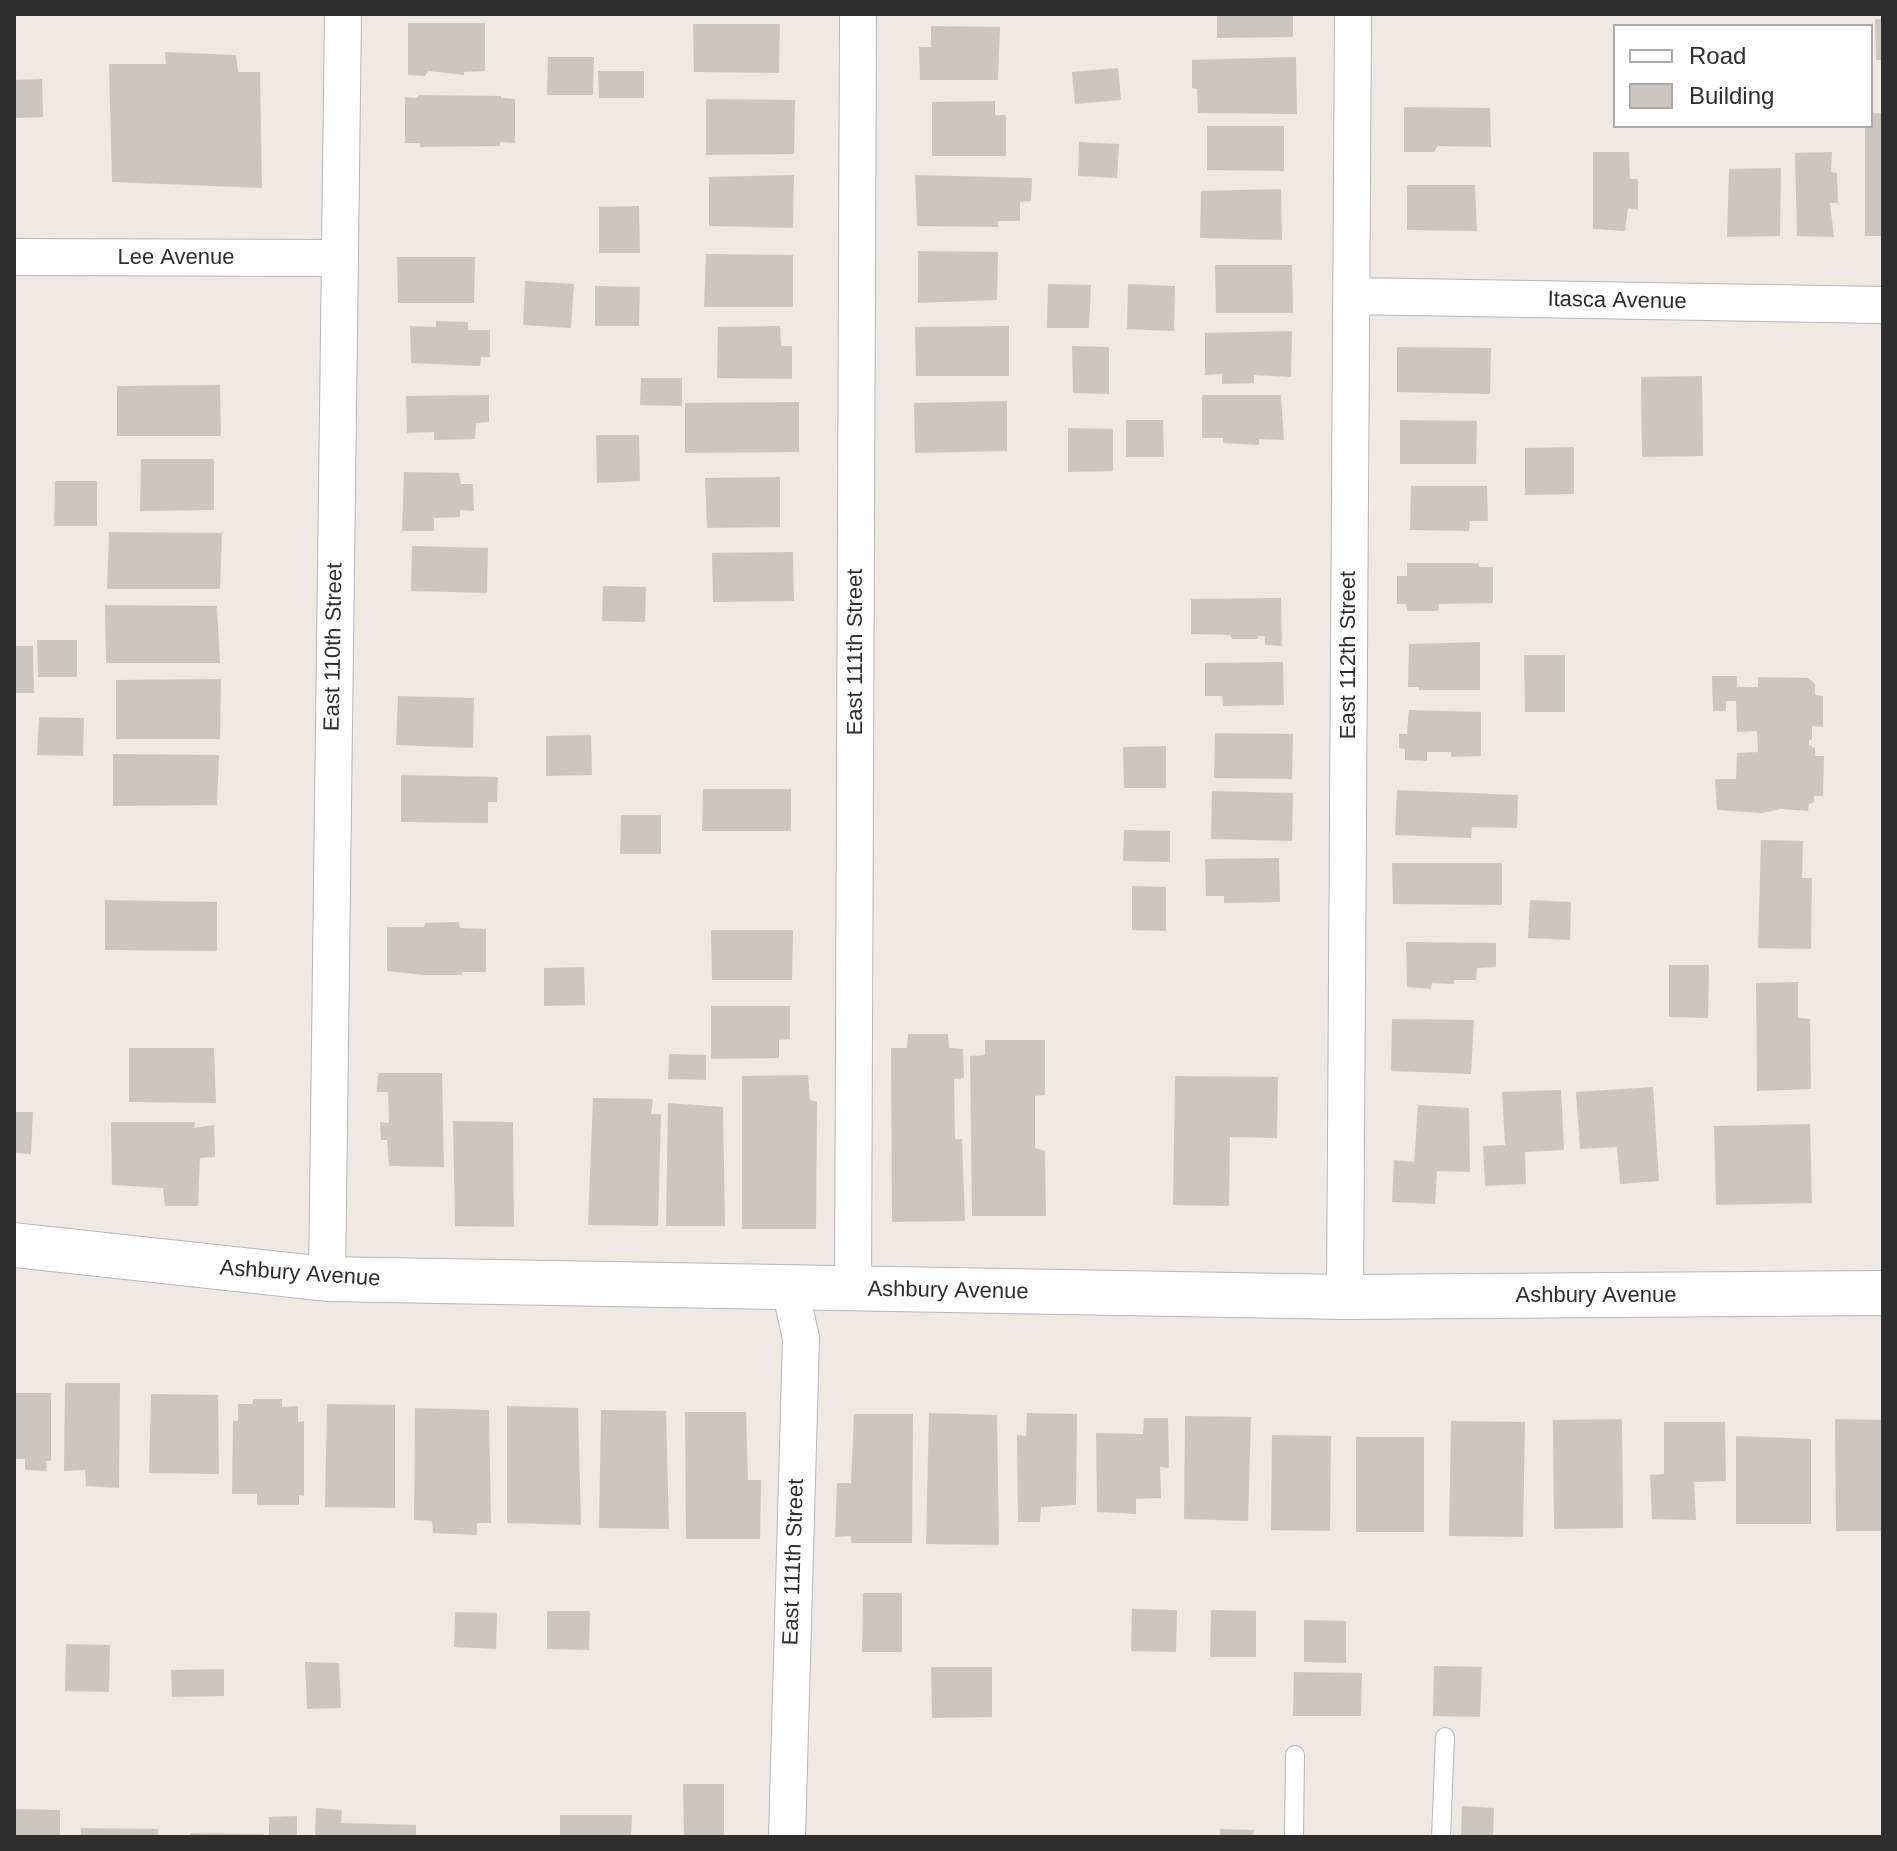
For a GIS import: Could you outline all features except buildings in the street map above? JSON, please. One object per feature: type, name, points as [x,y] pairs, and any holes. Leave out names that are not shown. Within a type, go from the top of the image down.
[{"type":"street","name":"East 110th Street","points":[[327,1279],[343,14]]},
{"type":"street","name":"East 111th Street","points":[[853,1289],[858,14]]},
{"type":"street","name":"East 112th Street","points":[[1345,1297],[1353,14]]},
{"type":"street","name":"Lee Avenue","points":[[14,257],[338,258]]},
{"type":"street","name":"Itasca Avenue","points":[[1352,296],[1883,305]]},
{"type":"street","name":"Ashbury Avenue","points":[[14,1245],[327,1279],[1345,1297],[1883,1293]]},
{"type":"street","name":"East 111th Street","points":[[787,1837],[801,1338],[790,1289]]},
{"type":"lane","points":[[1441,1837],[1445,1737]]},
{"type":"lane","points":[[1294,1837],[1295,1755]]}]
